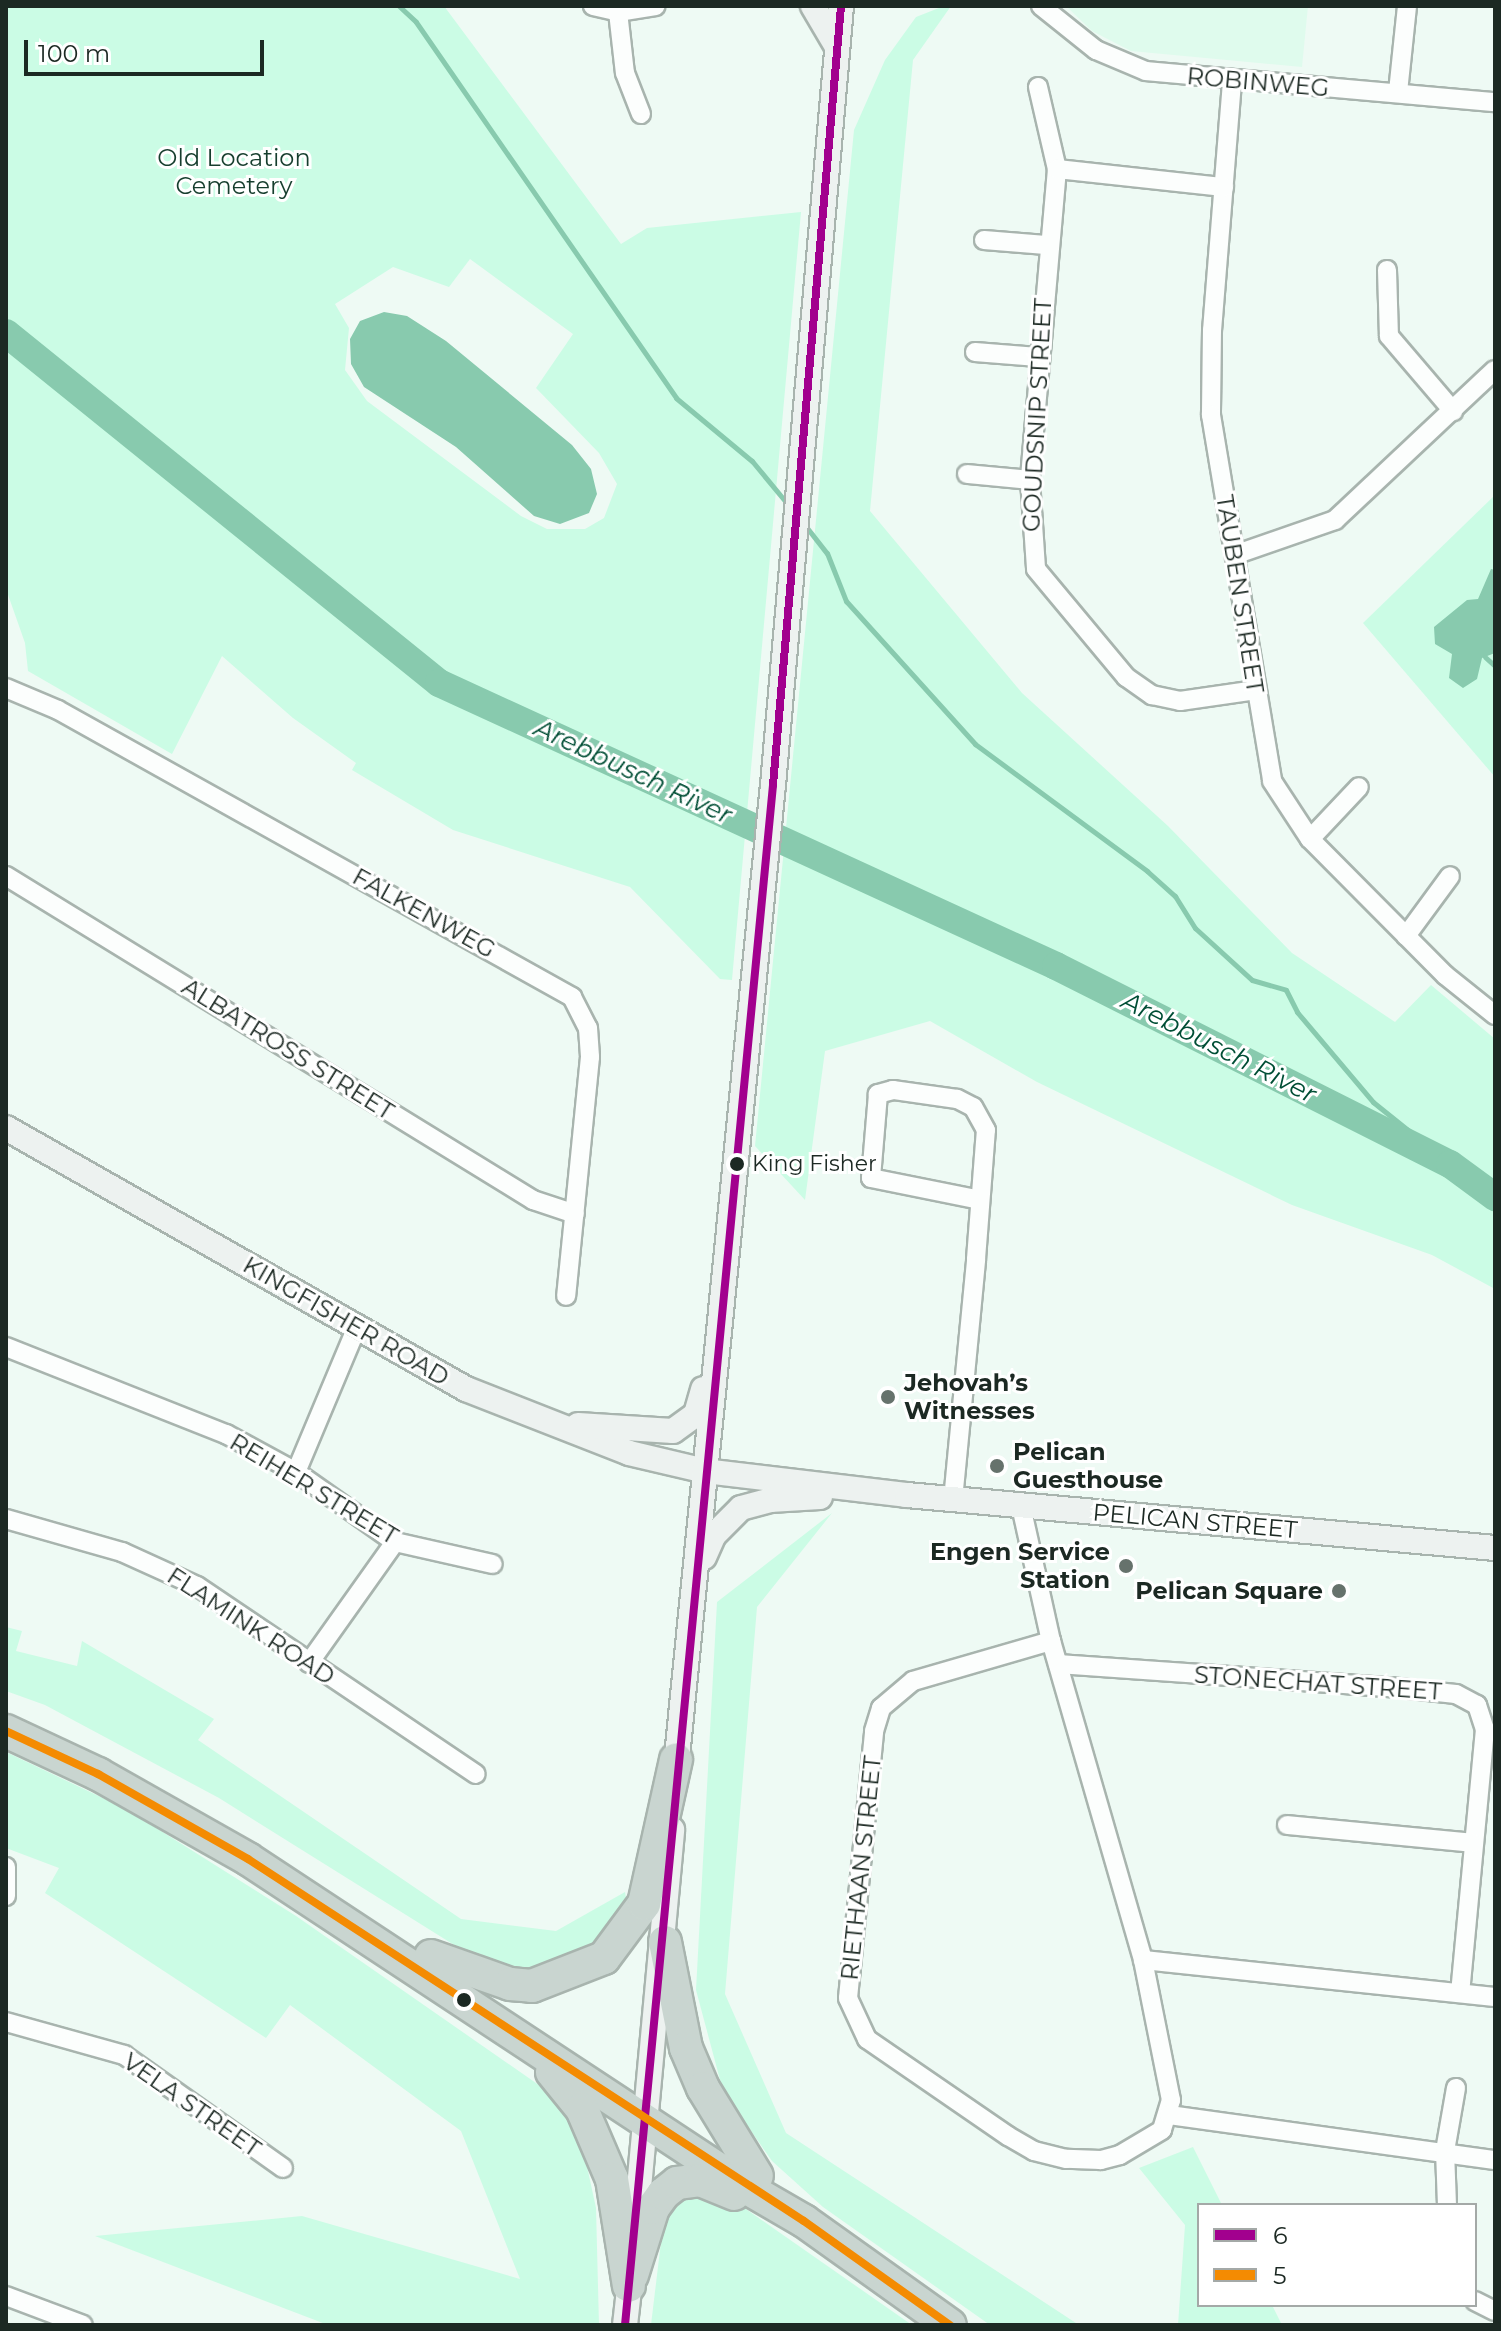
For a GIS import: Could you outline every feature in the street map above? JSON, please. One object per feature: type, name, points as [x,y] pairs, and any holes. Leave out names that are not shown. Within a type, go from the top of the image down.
[{"type":"highway","points":[[6,1711],[116,1762],[265,1846],[431,1956],[950,2325]]},
{"type":"highway","points":[[6,1731],[98,1774],[248,1859],[525,2043],[649,2111],[757,2176],[804,2221]]},
{"type":"highway","points":[[431,1956],[510,1984],[532,1986],[604,1958],[644,1904],[676,1760]]},
{"type":"highway","points":[[665,1942],[686,2048],[703,2088],[757,2176]]},
{"type":"highway","points":[[525,2043],[573,2095],[594,2134],[619,2206],[629,2286]]},
{"type":"highway","points":[[629,2286],[653,2208],[677,2183],[700,2180],[804,2221]]},
{"type":"main road","points":[[813,6],[823,15],[837,48]]},
{"type":"main road","points":[[625,2325],[649,2111],[665,1942],[676,1760],[696,1588],[719,1312],[773,785],[841,6]]},
{"type":"main road","points":[[837,48],[856,6]]},
{"type":"main road","name":"KINGFISHER ROAD","points":[[6,1128],[466,1389],[629,1453],[705,1471]]},
{"type":"main road","points":[[540,1420],[653,1434],[682,1428],[701,1400],[719,1312]]},
{"type":"main road","name":"PELICAN STREET","points":[[705,1471],[953,1500],[1495,1548]]},
{"type":"main road","points":[[696,1588],[714,1535],[741,1508],[770,1500],[882,1493]]},
{"type":"street","points":[[593,6],[618,12],[656,6]]},
{"type":"street","name":"ROBINWEG","points":[[1041,6],[1113,60],[1163,74],[1495,102]]},
{"type":"street","points":[[1398,92],[1407,6]]},
{"type":"street","points":[[618,12],[625,73],[641,114]]},
{"type":"street","name":"TAUBEN STREET","points":[[1232,82],[1210,388],[1215,446],[1237,554],[1272,781],[1310,839],[1406,936],[1495,1015]]},
{"type":"street","name":"GOUDSNIP STREET","points":[[1038,87],[1057,169],[1046,245],[1030,480],[1036,569],[1126,677],[1152,695],[1180,701],[1256,690]]},
{"type":"street","points":[[1057,169],[1224,187]]},
{"type":"street","points":[[984,240],[1046,245]]},
{"type":"street","points":[[1387,270],[1386,314],[1393,345],[1453,411]]},
{"type":"street","points":[[975,352],[1038,357]]},
{"type":"street","points":[[1237,554],[1335,520],[1495,370]]},
{"type":"street","points":[[967,474],[1030,480]]},
{"type":"street","name":"FALKENWEG","points":[[6,688],[58,710],[572,997],[586,1019],[590,1057],[566,1296]]},
{"type":"street","points":[[1310,839],[1359,787]]},
{"type":"street","name":"ALBATROSS STREET","points":[[6,876],[533,1200],[575,1214]]},
{"type":"street","points":[[1406,936],[1450,876]]},
{"type":"street","points":[[953,1500],[980,1200],[986,1130],[973,1107],[938,1094],[878,1094],[872,1116],[871,1178],[980,1200]]},
{"type":"street","points":[[296,1472],[357,1327]]},
{"type":"street","name":"REIHER STREET","points":[[6,1347],[226,1434],[296,1472],[395,1542],[493,1564]]},
{"type":"street","points":[[1021,1506],[1051,1641],[1143,1960],[1168,2075],[1169,2115],[1495,2160]]},
{"type":"street","name":"FLAMINK ROAD","points":[[6,1519],[155,1564],[197,1586],[476,1774]]},
{"type":"street","points":[[309,1663],[395,1542]]},
{"type":"street","name":"RIETHAAN STREET","points":[[1051,1641],[913,1681],[881,1708],[873,1746],[848,1998],[867,2039],[1034,2151],[1066,2159],[1120,2155],[1162,2130],[1169,2115]]},
{"type":"street","name":"STONECHAT STREET","points":[[1058,1664],[1390,1687],[1468,1698],[1483,1714],[1485,1729],[1460,1993]]},
{"type":"street","points":[[1287,1825],[1473,1843]]},
{"type":"street","points":[[6,1867],[6,1896]]},
{"type":"street","points":[[1143,1960],[1495,1997]]},
{"type":"street","name":"VELA STREET","points":[[6,2022],[124,2055],[283,2168]]},
{"type":"street","points":[[1447,2203],[1445,2151],[1456,2088]]},
{"type":"street","points":[[6,2296],[83,2325]]},
{"type":"street","points":[[1477,2302],[1495,2311]]},
{"type":"shaded area","points":[[1066,6],[1308,6],[1302,67],[1131,51],[1092,31]]},
{"type":"shaded area","points":[[384,312],[407,316],[446,341],[572,445],[591,469],[597,494],[589,513],[560,524],[534,516],[456,447],[364,387],[351,364],[350,339],[360,321]]},
{"type":"shaded area","points":[[1491,569],[1495,570],[1495,653],[1482,658],[1477,679],[1463,688],[1449,678],[1452,654],[1435,644],[1434,627],[1467,600],[1478,599]]},
{"type":"green space","name":"Old Location Cemetery","points":[[6,6],[444,6],[621,244],[647,228],[801,212],[732,980],[720,979],[630,887],[453,830],[352,770],[356,763],[293,718],[222,656],[172,754],[28,671],[25,643],[6,589]],"holes":[[[470,259],[573,334],[536,388],[599,453],[617,484],[604,518],[585,529],[547,529],[521,516],[367,401],[345,370],[349,328],[335,304],[393,267],[449,287]]]},
{"type":"green space","points":[[951,6],[913,60],[870,511],[1022,693],[1168,826],[1292,953],[1395,1022],[1431,985],[1495,1039],[1495,1289],[1432,1255],[1292,1205],[1037,1082],[930,1021],[825,1051],[805,1200],[755,1146],[854,130],[885,60],[916,17]]},
{"type":"green space","points":[[1495,495],[1495,777],[1363,623]]},
{"type":"green space","points":[[832,1513],[757,1607],[725,1994],[786,2133],[1079,2325],[990,2325],[823,2207],[772,2161],[723,2091],[696,1990],[717,1602]]},
{"type":"green space","points":[[6,1627],[22,1631],[16,1651],[77,1666],[82,1641],[214,1719],[198,1740],[461,1919],[556,1931],[625,1892],[628,1909],[604,1937],[571,1960],[524,1968],[475,1958],[219,1798],[45,1705],[6,1691]]},
{"type":"green space","points":[[6,1752],[126,1809],[296,1916],[556,2097],[585,2157],[596,2208],[599,2325],[328,2325],[95,2236],[302,2216],[520,2279],[461,2131],[290,2005],[266,2038],[45,1893],[59,1868],[6,1848]]},
{"type":"green space","points":[[1193,2147],[1221,2203],[1197,2203],[1197,2307],[1273,2307],[1282,2325],[1178,2325],[1185,2225],[1139,2168]]},
{"type":"green space","points":[[692,2196],[711,2196],[743,2207],[912,2325],[651,2325],[663,2225],[674,2204]]},
{"type":"waterway","points":[[399,6],[416,22],[676,398],[752,461],[790,507]]},
{"type":"waterway","name":"Arebbusch River","points":[[6,333],[439,683],[1056,966],[1450,1164],[1495,1197]]},
{"type":"waterway","points":[[804,524],[827,553],[846,601],[975,744],[1147,871],[1175,896],[1195,928],[1252,980],[1286,990],[1297,1012],[1373,1102],[1450,1164]]},
{"type":"waterway","points":[[1485,657],[1495,666]]},
{"type":"transit line","name":"6","points":[[625,2325],[773,785],[841,6]]},
{"type":"transit line","name":"5","points":[[6,1731],[98,1774],[248,1859],[804,2221],[950,2325]]},
{"type":"place","name":"King Fisher","points":[[737,1164]]},
{"type":"place","name":"Jehovah’s Witnesses","points":[[888,1397]]},
{"type":"place","name":"Pelican Guesthouse","points":[[997,1466]]},
{"type":"place","name":"Engen Service Station","points":[[1126,1566]]},
{"type":"place","name":"Pelican Square","points":[[1339,1591]]}]
